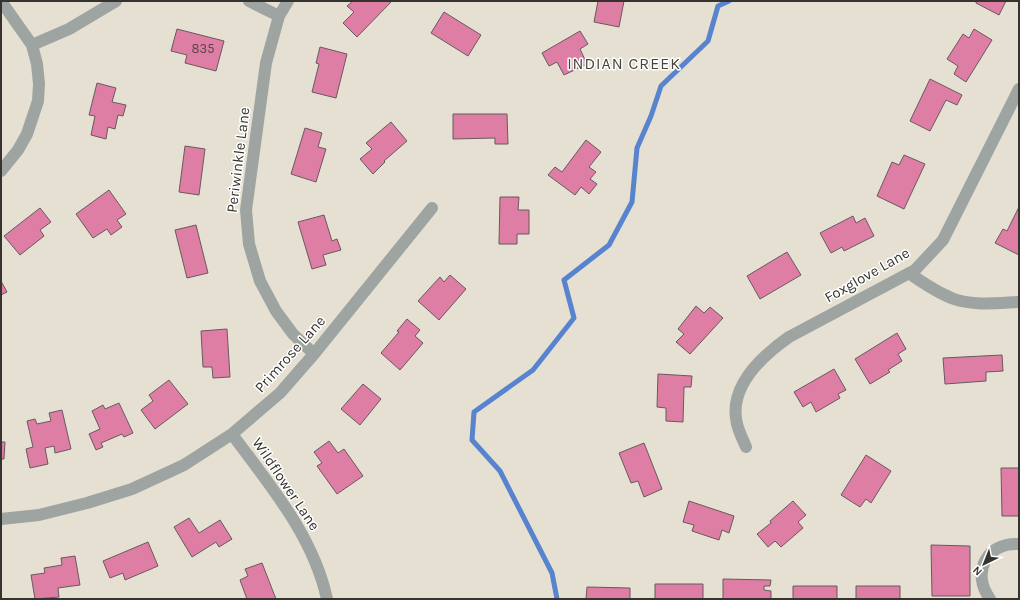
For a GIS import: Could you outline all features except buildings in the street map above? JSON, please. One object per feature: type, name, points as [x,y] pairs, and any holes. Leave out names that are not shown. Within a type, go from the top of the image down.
[{"type":"street","points":[[1,1],[32,45],[40,84],[38,101],[27,134],[18,150],[1,171]]},
{"type":"street","points":[[32,45],[69,29],[116,1]]},
{"type":"street","points":[[249,1],[280,16]]},
{"type":"street","name":"Periwinkle Lane","points":[[288,1],[280,16],[266,63],[246,210],[249,244],[260,281],[276,311],[293,334],[314,354]]},
{"type":"street","name":"Foxglove Lane","points":[[746,447],[737,424],[737,401],[742,388],[756,365],[774,347],[789,337],[915,270],[943,240],[1019,89]]},
{"type":"street","name":"Primrose Lane","points":[[1,519],[39,515],[87,503],[132,489],[184,465],[232,434],[280,393],[314,354],[432,208]]},
{"type":"street","points":[[909,273],[931,288],[956,299],[978,303],[1019,302]]},
{"type":"street","name":"Wildflower Lane","points":[[232,434],[293,518],[317,562],[327,599]]},
{"type":"street","points":[[990,599],[984,590],[981,580],[982,569],[986,560],[992,551],[1001,546],[1011,543],[1019,544]]},
{"type":"waterway","points":[[557,599],[552,573],[500,471],[472,440],[474,412],[533,370],[574,318],[564,280],[609,245],[632,202],[637,148],[651,116],[661,86],[708,41],[718,6],[729,1]]},
{"type":"district","name":"INDIAN CREEK","points":[[624,63]]}]
